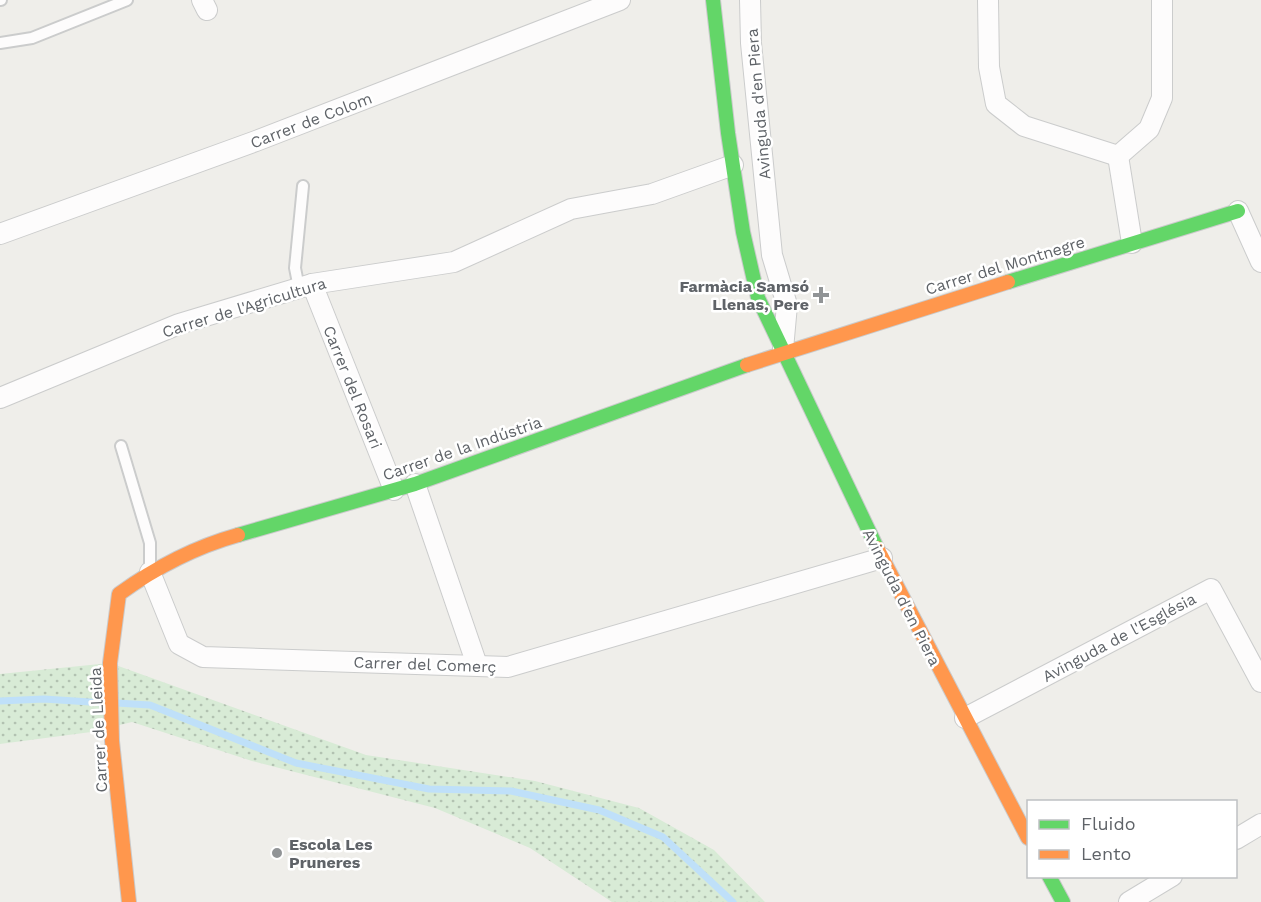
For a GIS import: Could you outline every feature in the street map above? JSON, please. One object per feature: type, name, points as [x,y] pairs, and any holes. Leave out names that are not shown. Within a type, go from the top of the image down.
[{"type":"street","name":"Carrer de Colom","points":[[0,234],[267,137],[620,0]]},
{"type":"street","name":"Avinguda d'en Piera","points":[[713,0],[743,232],[758,298],[882,558],[1027,834]]},
{"type":"street","name":"Avinguda d'en Piera","points":[[750,0],[751,43],[772,255],[787,305],[783,352]]},
{"type":"street","points":[[988,0],[989,67],[996,104],[1024,126],[1118,156]]},
{"type":"street","points":[[1118,156],[1149,129],[1162,98],[1161,0]]},
{"type":"street","points":[[1118,156],[1132,243]]},
{"type":"street","name":"Avinguda d'en Piera","points":[[734,171],[767,208]]},
{"type":"street","name":"Carrer de l'Agricultura","points":[[0,398],[179,324],[305,286],[454,262],[572,209],[652,194],[734,171]]},
{"type":"street","points":[[1238,211],[1261,236]]},
{"type":"street","points":[[1238,211],[1261,262]]},
{"type":"street","name":"Carrer del Montnegre","points":[[783,352],[1238,211]]},
{"type":"street","name":"Carrer del Rosari","points":[[305,286],[394,490]]},
{"type":"street","name":"Carrer de la Indústria","points":[[150,572],[216,541],[415,484],[783,352]]},
{"type":"street","points":[[415,484],[477,665]]},
{"type":"street","name":"Carrer del Comerç","points":[[150,572],[179,644],[203,657],[508,667],[882,558]]},
{"type":"street","name":"Carrer de Lleida","points":[[129,902],[112,741],[110,663],[119,594],[150,572]]},
{"type":"street","name":"Avinguda de l'Església","points":[[965,718],[1211,589],[1261,682]]},
{"type":"street","points":[[1237,838],[1261,824]]},
{"type":"street","points":[[1050,878],[1063,902]]},
{"type":"street","points":[[1129,902],[1169,878]]},
{"type":"lane","points":[[0,43],[32,38],[127,0]]},
{"type":"lane","points":[[303,186],[295,268],[305,286]]},
{"type":"lane","points":[[121,446],[150,543],[150,572]]},
{"type":"green space","points":[[110,663],[366,755],[535,781],[639,808],[714,850],[765,902],[612,902],[530,848],[435,808],[252,761],[132,722],[91,732],[0,744],[0,674]]},
{"type":"waterway","points":[[0,701],[44,699],[105,703]]},
{"type":"waterway","points":[[116,703],[150,705],[296,763],[429,789],[511,791],[599,810],[663,837],[733,902]]},
{"type":"traffic: fast","points":[[713,0],[728,133],[743,232],[758,298],[877,548]]},
{"type":"traffic: fast","points":[[1008,282],[1238,211]]},
{"type":"traffic: fast","points":[[238,535],[415,484],[747,365]]},
{"type":"traffic: fast","points":[[1050,878],[1063,902]]},
{"type":"traffic: slow","points":[[747,365],[1008,282]]},
{"type":"traffic: slow","points":[[129,902],[112,741],[110,663],[119,594],[176,559],[238,535]]},
{"type":"traffic: slow","points":[[877,548],[1027,836]]},
{"type":"place","name":"Farmàcia Samsó Llenas, Pere","points":[[821,295]]},
{"type":"place","name":"Escola Les Pruneres","points":[[277,853]]}]
